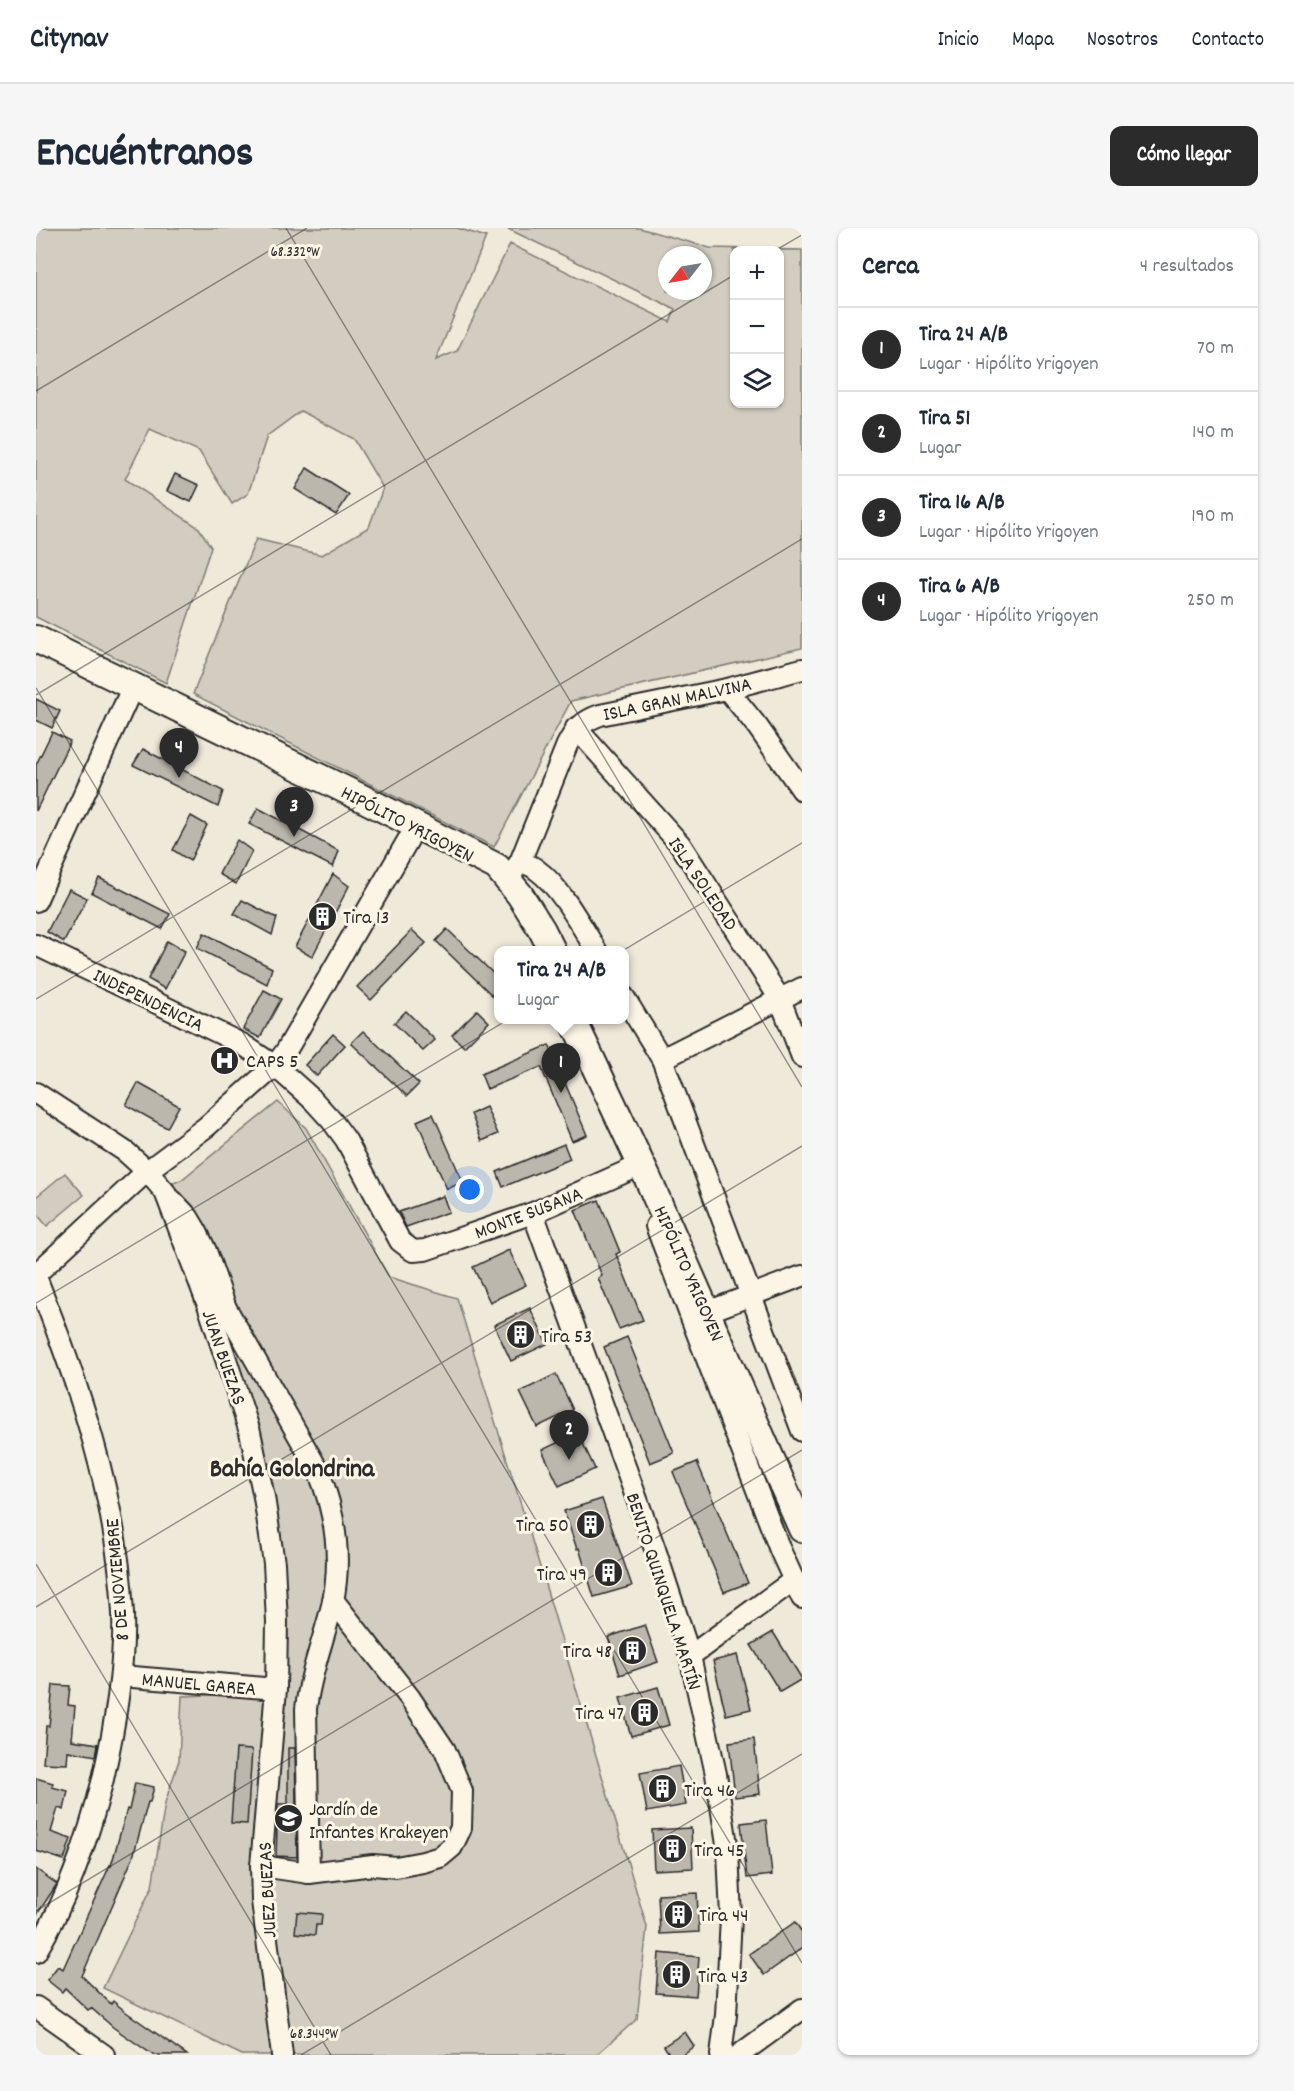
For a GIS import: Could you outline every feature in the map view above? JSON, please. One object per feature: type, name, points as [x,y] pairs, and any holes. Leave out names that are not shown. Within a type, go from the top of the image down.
[{"type":"main road","name":"HIPÓLITO YRIGOYEN","points":[[36,639],[130,692],[408,840],[482,876],[500,890],[536,946]]},
{"type":"main road","name":"HIPÓLITO YRIGOYEN","points":[[36,654],[130,692],[497,867],[514,870],[550,946]]},
{"type":"main road","name":"HIPÓLITO YRIGOYEN","points":[[575,1024],[638,1166],[712,1310],[802,1506]]},
{"type":"main road","name":"HIPÓLITO YRIGOYEN","points":[[587,1024],[657,1174],[802,1529]]},
{"type":"street","name":"ISLA GRAN MALVINA","points":[[576,728],[600,715],[727,688],[802,669]]},
{"type":"street","points":[[727,688],[802,790]]},
{"type":"street","points":[[36,901],[130,692]]},
{"type":"street","points":[[576,728],[514,870],[537,869],[550,882],[575,916],[593,946]]},
{"type":"street","name":"ISLA SOLEDAD","points":[[576,728],[680,844],[780,999],[802,1057]]},
{"type":"street","points":[[36,1276],[147,1171],[206,1127],[275,1066],[286,1052],[408,840]]},
{"type":"street","name":"INDEPENDENCIA","points":[[36,945],[242,1044],[275,1066],[312,1099],[332,1121],[345,1140],[400,1241],[413,1251]]},
{"type":"street","points":[[662,1059],[802,988]]},
{"type":"street","points":[[629,1005],[662,1059],[802,1431]]},
{"type":"street","name":"JUAN BUEZAS","points":[[36,1093],[126,1152],[165,1192],[208,1305],[250,1432],[264,1497],[274,1563],[277,1622],[276,1689]]},
{"type":"street","points":[[638,1166],[780,1550],[798,1589],[690,1656]]},
{"type":"street","name":"MONTE SUSANA","points":[[413,1251],[425,1250],[533,1213],[638,1166]]},
{"type":"street","points":[[165,1192],[188,1217],[197,1232],[226,1308],[318,1470],[329,1497],[335,1525],[337,1560],[333,1600],[308,1692],[306,1709],[309,1873]]},
{"type":"street","name":"BENITO QUINQUELA MARTÍN","points":[[533,1213],[655,1549],[690,1656],[716,1774],[728,1851],[731,1917],[726,2015],[721,2055]]},
{"type":"street","name":"8 DE NOVIEMBRE","points":[[36,1276],[86,1416],[105,1484],[117,1551],[123,1615],[121,1676],[108,1755],[95,1812],[76,1872],[51,1927],[36,1952]]},
{"type":"street","points":[[712,1310],[802,1276]]},
{"type":"street","points":[[261,1866],[309,1873],[373,1865],[396,1867],[423,1862],[440,1857],[452,1847],[461,1828],[462,1791],[446,1750],[410,1698],[333,1600]]},
{"type":"street","name":"MANUEL GAREA","points":[[121,1676],[276,1689]]},
{"type":"street","name":"JUEZ BUEZAS","points":[[276,1689],[261,1866],[262,1901],[282,2055]]},
{"type":"street","points":[[36,2007],[104,2055]]},
{"type":"street","points":[[740,2055],[802,2009]]},
{"type":"shaded area","points":[[36,228],[457,228],[486,237],[436,360],[457,351],[510,244],[670,322],[675,309],[506,228],[639,228],[703,246],[658,246],[658,300],[712,300],[712,248],[730,248],[730,408],[784,408],[784,250],[802,250],[802,648],[571,701],[494,847],[193,694],[256,539],[322,555],[369,527],[383,488],[354,439],[301,411],[267,436],[248,494],[232,504],[199,451],[150,429],[125,479],[199,528],[211,547],[166,683],[36,617]]},
{"type":"shaded area","points":[[278,1102],[306,1128],[389,1277],[457,1298],[647,1927],[637,2019],[596,2055],[242,2055],[103,1988],[152,1887],[165,1803],[179,1760],[182,1696],[278,1692],[252,1432],[158,1189],[181,1180]]},
{"type":"shaded area","points":[[65,1173],[84,1195],[47,1226],[36,1213],[36,1197]]},
{"type":"building","points":[[307,468],[349,495],[336,515],[295,489]]},
{"type":"building","points":[[175,474],[199,485],[191,502],[167,491]]},
{"type":"building","points":[[36,699],[60,711],[52,728],[36,720]]},
{"type":"building","points":[[52,732],[70,741],[36,811],[36,765]]},
{"type":"building","points":[[143,749],[223,791],[218,807],[133,765]]},
{"type":"building","points":[[258,808],[339,851],[333,867],[249,824]]},
{"type":"building","points":[[191,816],[207,825],[190,861],[173,850]]},
{"type":"building","points":[[237,840],[252,851],[236,884],[219,874]]},
{"type":"building","name":"Tira 13","points":[[333,874],[349,886],[312,957],[295,947]]},
{"type":"building","points":[[99,878],[170,914],[162,929],[92,893]]},
{"type":"building","points":[[69,889],[87,898],[64,942],[47,932]]},
{"type":"building","points":[[242,900],[277,918],[272,935],[234,914]]},
{"type":"building","points":[[447,929],[494,974],[494,997],[436,941]]},
{"type":"building","points":[[412,930],[426,943],[371,1000],[357,987]]},
{"type":"building","points":[[204,933],[272,968],[267,984],[197,948]]},
{"type":"building","points":[[167,941],[185,951],[165,989],[148,979]]},
{"type":"building","points":[[264,990],[281,999],[260,1038],[243,1029]]},
{"type":"building","points":[[477,1010],[489,1022],[464,1047],[452,1035]]},
{"type":"building","points":[[406,1011],[435,1040],[423,1051],[394,1023]]},
{"type":"building","points":[[363,1031],[419,1084],[407,1096],[351,1043]]},
{"type":"building","points":[[333,1034],[345,1045],[317,1076],[305,1065]]},
{"type":"building","points":[[549,1045],[587,1135],[572,1141],[541,1067],[487,1089],[481,1074]]},
{"type":"building","points":[[138,1083],[179,1106],[167,1128],[126,1105]]},
{"type":"building","points":[[486,1107],[498,1134],[482,1141],[471,1114]]},
{"type":"building","points":[[433,1114],[463,1182],[447,1189],[417,1121]]},
{"type":"building","points":[[564,1144],[570,1159],[503,1187],[497,1172]]},
{"type":"building","points":[[443,1196],[449,1212],[406,1227],[399,1212]]},
{"type":"building","points":[[599,1200],[620,1252],[616,1254],[643,1320],[619,1329],[598,1278],[602,1276],[575,1210]]},
{"type":"building","points":[[509,1250],[526,1285],[490,1302],[473,1267]]},
{"type":"building","name":"Tira 53","points":[[530,1308],[547,1344],[511,1361],[494,1325]]},
{"type":"building","points":[[627,1337],[674,1453],[650,1463],[604,1347]]},
{"type":"building","points":[[556,1374],[573,1410],[537,1427],[520,1392]]},
{"type":"building","points":[[578,1433],[595,1469],[559,1486],[542,1450]]},
{"type":"building","points":[[697,1462],[748,1583],[724,1592],[673,1472]]},
{"type":"building","points":[[602,1499],[632,1586],[594,1597],[579,1548],[577,1549],[564,1511]]},
{"type":"building","name":"Tira 48","points":[[645,1625],[658,1662],[620,1675],[608,1637]]},
{"type":"building","points":[[773,1632],[802,1679],[780,1692],[751,1645]]},
{"type":"building","points":[[737,1655],[751,1709],[726,1715],[713,1661]]},
{"type":"building","points":[[53,1685],[70,1686],[68,1705],[75,1706],[72,1740],[98,1744],[96,1756],[68,1751],[67,1764],[43,1763]]},
{"type":"building","name":"Tira 47","points":[[658,1687],[669,1725],[631,1736],[620,1698]]},
{"type":"building","points":[[754,1739],[760,1794],[735,1797],[729,1742]]},
{"type":"building","points":[[288,1748],[295,1748],[297,1857],[276,1856],[278,1804],[288,1804]]},
{"type":"building","points":[[236,1749],[252,1750],[247,1824],[231,1823]]},
{"type":"building","name":"Tira 46","points":[[679,1766],[686,1805],[647,1812],[640,1773]]},
{"type":"building","points":[[36,1778],[53,1783],[52,1787],[68,1791],[64,1810],[58,1808],[51,1832],[71,1839],[64,1860],[36,1851]]},
{"type":"building","points":[[135,1783],[154,1787],[150,1802],[148,1802],[133,1857],[82,1976],[111,2004],[113,2001],[187,2055],[153,2055],[114,2028],[91,2008],[88,2010],[65,1988],[62,1992],[47,1980],[58,1966],[63,1969],[111,1866]]},
{"type":"building","points":[[766,1820],[772,1875],[747,1878],[741,1823]]},
{"type":"building","name":"Tira 45","points":[[691,1828],[693,1868],[654,1870],[652,1830]]},
{"type":"building","points":[[36,1869],[57,1884],[36,1916]]},
{"type":"building","name":"Tira 44","points":[[697,1893],[699,1932],[660,1934],[658,1895]]},
{"type":"building","points":[[297,1912],[322,1914],[321,1925],[316,1925],[315,1935],[295,1933]]},
{"type":"building","points":[[795,1922],[802,1932],[802,1948],[764,1975],[749,1954]]},
{"type":"building","name":"Tira 43","points":[[659,1953],[699,1957],[696,1996],[656,1993]]},
{"type":"building","points":[[685,2032],[694,2046],[682,2055],[670,2055],[664,2046]]},
{"type":"place","name":"Tira 6 A/B","points":[[179,778]]},
{"type":"place","name":"Tira 16 A/B","points":[[294,837]]},
{"type":"place","name":"Tira 13","points":[[322,916]]},
{"type":"place","name":"CAPS 5","points":[[225,1060]]},
{"type":"place","name":"Tira 24 A/B","points":[[561,1093]]},
{"type":"place","name":"Tira 53","points":[[520,1335]]},
{"type":"place","name":"Tira 51","points":[[569,1460]]},
{"type":"place","name":"Tira 50","points":[[590,1524]]},
{"type":"place","name":"Tira 49","points":[[608,1573]]},
{"type":"place","name":"Tira 48","points":[[633,1650]]},
{"type":"place","name":"Tira 47","points":[[645,1712]]},
{"type":"place","name":"Tira 46","points":[[663,1789]]},
{"type":"place","name":"Jardín de Infantes Krakeyen","points":[[288,1819]]},
{"type":"place","name":"Tira 45","points":[[673,1849]]},
{"type":"place","name":"Tira 44","points":[[678,1914]]},
{"type":"place","name":"Tira 43","points":[[677,1975]]},
{"type":"district","name":"Bahía Golondrina","points":[[292,1467]]}]
